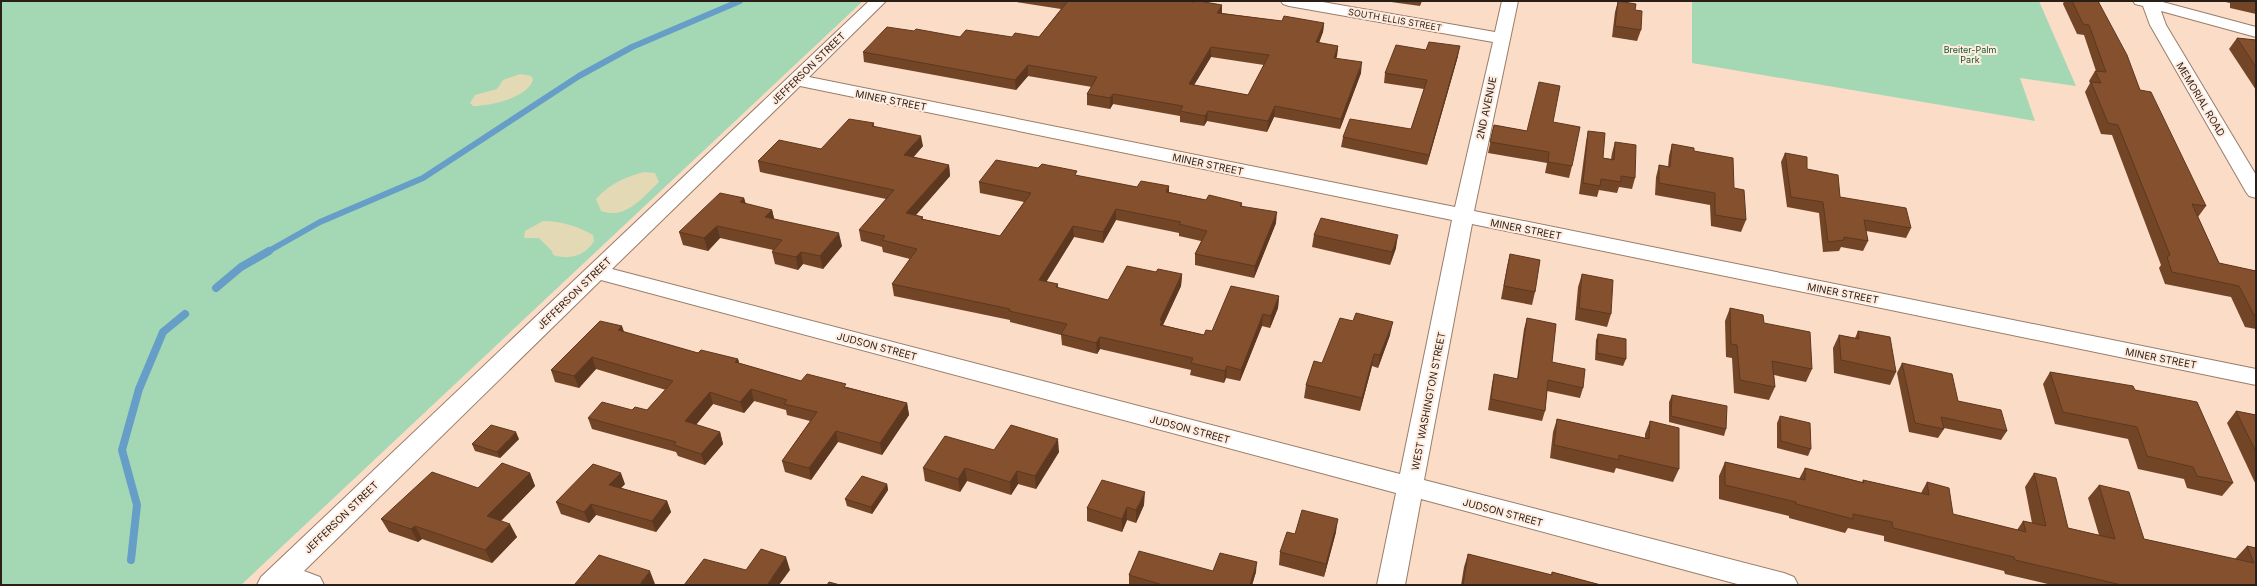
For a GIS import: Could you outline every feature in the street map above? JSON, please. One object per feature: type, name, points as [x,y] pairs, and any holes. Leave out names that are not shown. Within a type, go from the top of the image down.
[{"type":"street","name":"JEFFERSON STREET","points":[[277,580],[878,1]]},
{"type":"street","name":"SOUTH ELLIS STREET","points":[[1289,1],[1501,38]]},
{"type":"street","name":"2ND AVENUE","points":[[1463,216],[1510,1]]},
{"type":"street","points":[[2148,2],[2256,32]]},
{"type":"street","name":"MEMORIAL ROAD","points":[[2148,2],[2158,26],[2256,192]]},
{"type":"street","name":"MINER STREET","points":[[796,80],[2256,377]]},
{"type":"street","name":"WEST WASHINGTON STREET","points":[[1391,585],[1463,216]]},
{"type":"street","name":"JUDSON STREET","points":[[596,272],[1411,488],[1784,585]]},
{"type":"street","points":[[277,580],[310,585]]},
{"type":"green space","points":[[1,1],[863,1],[241,585],[1,585]]},
{"type":"green space","name":"Breiter-Palm Park","points":[[1692,1],[2039,1],[2076,86],[2020,78],[2035,121],[1692,63]]},
{"type":"sand","points":[[520,74],[531,76],[533,80],[523,92],[498,103],[473,106],[470,103],[475,95],[497,89],[503,80]]},
{"type":"sand","points":[[644,172],[655,173],[659,182],[640,201],[618,213],[601,211],[596,199],[606,189],[630,176]]},
{"type":"sand","points":[[543,221],[563,223],[581,229],[593,235],[594,241],[586,250],[576,256],[565,257],[553,255],[552,251],[539,238],[524,238],[525,231]]},
{"type":"building","points":[[1068,1],[1199,1],[1222,5],[1217,13],[1282,21],[1284,16],[1324,23],[1316,42],[1338,46],[1334,58],[1362,62],[1341,119],[1275,106],[1268,121],[1208,111],[1205,116],[1180,111],[1183,106],[1113,94],[1110,98],[1087,94],[1097,77],[1028,65],[1015,80],[863,52],[887,27],[914,31],[916,29],[960,37],[966,30],[1012,37],[1015,33],[1039,37]],"holes":[[[1211,47],[1269,55],[1248,95],[1189,84]]]},
{"type":"building","points":[[1618,1],[1636,4],[1635,10],[1642,11],[1641,30],[1615,26]]},
{"type":"building","points":[[2072,1],[2098,1],[2127,55],[2140,90],[2151,92],[2206,206],[2192,204],[2219,263],[2256,271],[2256,316],[2254,315],[2239,286],[2172,272],[2167,257],[2170,255],[2118,125],[2108,123],[2091,82],[2101,83],[2095,71],[2106,72],[2089,25],[2083,24]]},
{"type":"building","points":[[2237,38],[2256,40],[2256,67]]},
{"type":"building","points":[[1429,42],[1460,46],[1429,155],[1343,137],[1350,119],[1411,129],[1427,80],[1385,73],[1396,45],[1426,50]]},
{"type":"building","points":[[1539,82],[1560,86],[1553,122],[1580,127],[1572,166],[1548,162],[1549,152],[1490,142],[1494,125],[1527,131]]},
{"type":"building","points":[[849,119],[874,123],[872,126],[921,136],[904,155],[949,165],[906,213],[923,217],[921,219],[1000,236],[1031,193],[979,182],[996,160],[1038,168],[1042,164],[1077,171],[1075,175],[1137,187],[1141,181],[1169,186],[1166,192],[1206,200],[1209,195],[1242,203],[1240,206],[1277,212],[1255,266],[1195,254],[1207,231],[1179,224],[1181,222],[1116,209],[1103,232],[1073,226],[1039,280],[1058,284],[1056,287],[1108,300],[1127,266],[1156,272],[1158,269],[1182,274],[1160,320],[1162,321],[1160,325],[1204,335],[1206,330],[1212,331],[1231,286],[1279,296],[1271,316],[1263,314],[1241,370],[1227,366],[1225,371],[1191,363],[1193,358],[1100,337],[1096,343],[1061,334],[1067,324],[1009,311],[1010,309],[892,284],[917,249],[882,240],[885,236],[859,230],[894,190],[758,161],[779,140],[821,149]]},
{"type":"building","points":[[1588,131],[1605,133],[1603,158],[1614,160],[1615,142],[1636,145],[1635,178],[1621,176],[1621,182],[1601,179],[1600,186],[1583,183]]},
{"type":"building","points":[[1672,144],[1694,148],[1694,151],[1733,158],[1734,188],[1744,190],[1746,220],[1715,215],[1715,193],[1659,183],[1659,165],[1670,167]]},
{"type":"building","points":[[1785,153],[1807,157],[1807,169],[1838,175],[1840,197],[1906,208],[1911,228],[1864,220],[1868,241],[1844,237],[1844,240],[1828,242],[1823,202],[1791,197]]},
{"type":"building","points":[[720,193],[744,198],[740,202],[772,210],[765,217],[839,233],[820,256],[801,252],[796,257],[772,252],[782,240],[717,226],[704,238],[679,232]]},
{"type":"building","points":[[1321,218],[1398,235],[1392,252],[1314,235]]},
{"type":"building","points":[[1510,254],[1540,260],[1535,292],[1504,286]]},
{"type":"building","points":[[1582,274],[1613,280],[1611,314],[1579,308]]},
{"type":"building","points":[[1730,308],[1763,315],[1764,323],[1810,332],[1812,369],[1772,361],[1775,387],[1740,380],[1737,345],[1731,344]]},
{"type":"building","points":[[1356,313],[1393,322],[1380,355],[1374,354],[1362,398],[1306,385],[1314,361],[1322,363],[1340,318],[1353,321]]},
{"type":"building","points":[[1527,318],[1556,324],[1552,362],[1585,369],[1583,388],[1548,380],[1545,411],[1491,399],[1494,374],[1518,379]]},
{"type":"building","points":[[600,321],[622,326],[618,330],[698,353],[701,350],[738,359],[735,362],[801,381],[807,374],[846,384],[844,387],[907,403],[880,443],[836,431],[809,468],[782,461],[817,412],[784,404],[787,400],[751,389],[740,402],[710,392],[685,421],[720,432],[701,454],[674,445],[676,442],[588,418],[602,402],[632,410],[635,407],[647,410],[673,381],[592,357],[574,376],[551,370]]},
{"type":"building","points":[[1858,331],[1890,337],[1896,372],[1841,360],[1839,335],[1859,339]]},
{"type":"building","points":[[1598,334],[1626,339],[1626,359],[1597,353]]},
{"type":"building","points":[[1902,363],[1952,374],[1958,401],[2001,410],[2007,431],[1941,417],[1944,429],[1915,423]]},
{"type":"building","points":[[2050,372],[2133,386],[2135,390],[2197,402],[2233,483],[2197,476],[2193,467],[2147,456],[2137,427],[2063,412]]},
{"type":"building","points":[[1672,395],[1727,406],[1726,429],[1671,416]]},
{"type":"building","points":[[2236,411],[2256,415],[2256,452]]},
{"type":"building","points":[[1780,416],[1810,423],[1811,449],[1781,441]]},
{"type":"building","points":[[1557,419],[1649,439],[1650,421],[1679,428],[1679,469],[1619,455],[1619,460],[1554,445]]},
{"type":"building","points":[[491,425],[516,432],[497,452],[472,444]]},
{"type":"building","points":[[1011,425],[1058,439],[1035,476],[1017,471],[1010,482],[965,468],[958,479],[923,468],[945,436],[994,450]]},
{"type":"building","points":[[1725,462],[1805,480],[1805,468],[1864,483],[1863,480],[1929,495],[1927,482],[1949,488],[1953,514],[2026,532],[2023,521],[2046,526],[2034,473],[2056,478],[2068,528],[2115,539],[2099,485],[2129,492],[2144,539],[2254,563],[2247,546],[2256,548],[2256,585],[2122,585],[2015,560],[2014,557],[1893,528],[1892,522],[1853,514],[1853,519],[1796,504],[1796,502],[1725,485]]},
{"type":"building","points":[[502,463],[530,473],[487,516],[510,524],[485,550],[415,526],[411,529],[381,519],[432,472],[478,488]]},
{"type":"building","points":[[593,464],[621,473],[609,485],[667,501],[652,521],[591,504],[584,512],[556,502]]},
{"type":"building","points":[[862,476],[887,484],[871,507],[845,499]]},
{"type":"building","points":[[1102,480],[1145,492],[1136,510],[1127,507],[1122,519],[1087,508]]},
{"type":"building","points":[[1302,510],[1338,519],[1326,564],[1280,552],[1287,532],[1295,534]]},
{"type":"building","points":[[761,549],[786,557],[767,585],[684,585],[704,559],[746,570]]},
{"type":"building","points":[[1139,551],[1213,571],[1220,553],[1257,562],[1250,585],[1163,585],[1129,575]]},
{"type":"building","points":[[1468,554],[1552,575],[1552,572],[1601,585],[1463,585]]},
{"type":"building","points":[[599,555],[650,571],[639,585],[575,584]]},
{"type":"building","points":[[829,582],[840,585],[827,585]]},
{"type":"waterway","points":[[267,252],[320,222],[423,178],[579,76],[632,47],[740,1]]},
{"type":"waterway","points":[[216,288],[241,267],[269,251]]},
{"type":"waterway","points":[[131,560],[137,505],[122,450],[139,389],[163,332],[185,314]]}]
